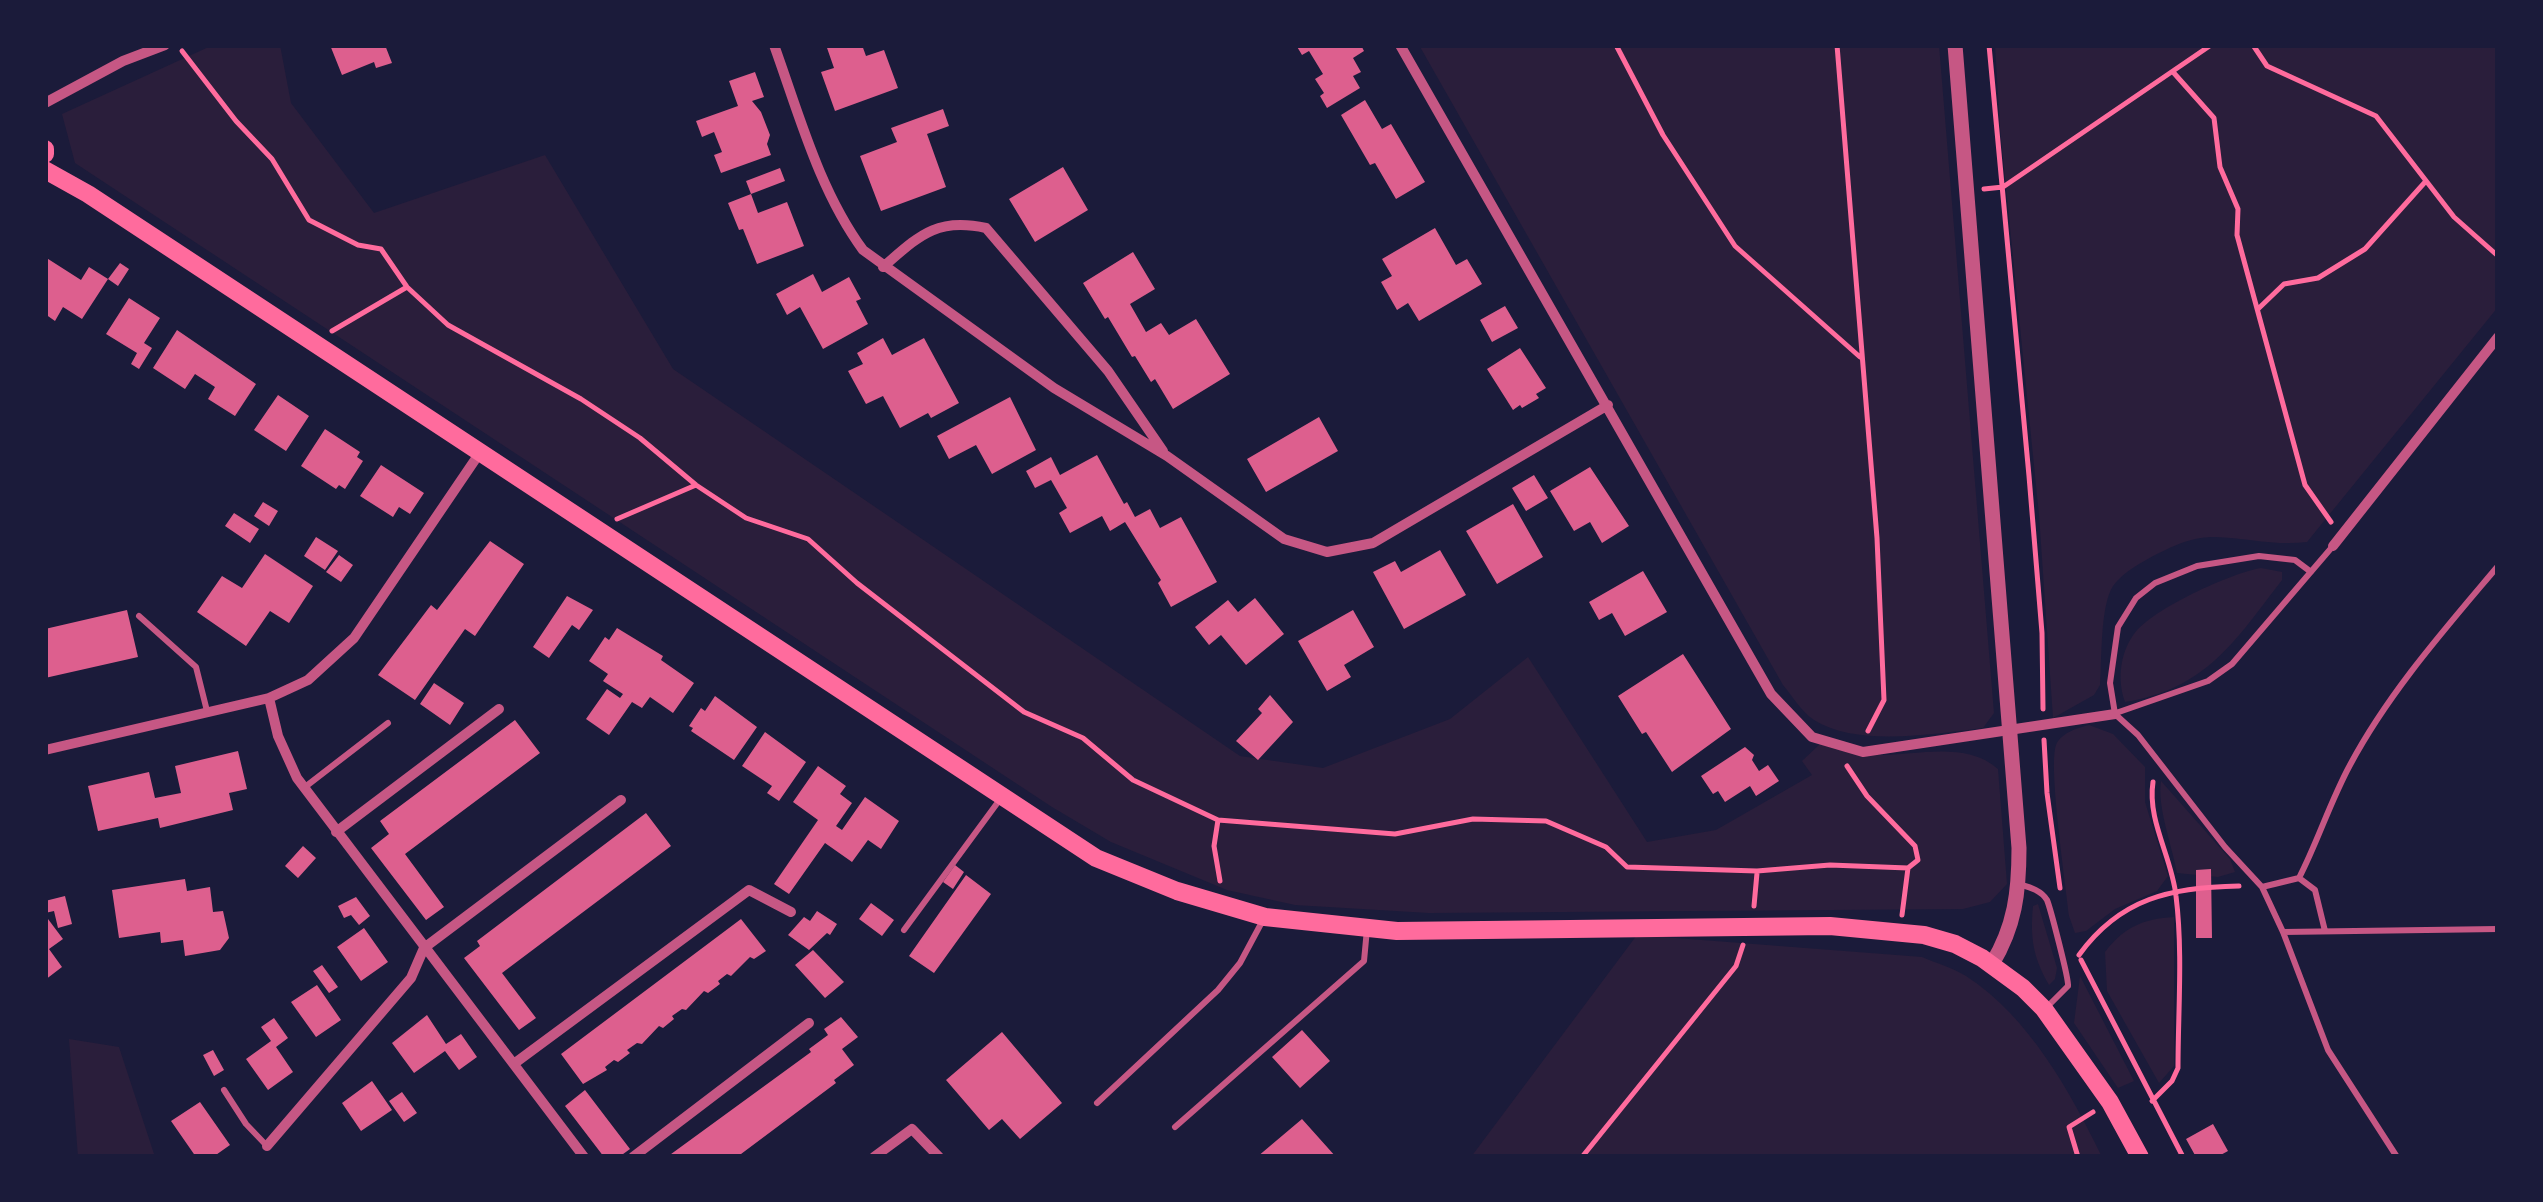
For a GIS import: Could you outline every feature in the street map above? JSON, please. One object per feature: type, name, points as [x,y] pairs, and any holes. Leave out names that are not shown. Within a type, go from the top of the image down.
[{"type":"main road","points":[[45,170],[314,342],[1096,858],[1178,891],[1265,917],[1397,931],[1830,926],[1924,934],[1955,944],[1992,964],[2044,1009],[2110,1102],[2140,1157]]},
{"type":"street","points":[[45,103],[123,61],[165,45]]},
{"type":"street","points":[[774,45],[822,178],[845,226],[863,250],[1054,388],[1166,456],[1284,539],[1327,552],[1373,543],[1608,405]]},
{"type":"street","points":[[1400,45],[1771,694],[1812,738],[1863,752],[2115,714]]},
{"type":"street","points":[[1954,45],[2019,884],[2007,939],[1992,964]]},
{"type":"street","points":[[118,48],[123,61]]},
{"type":"street","points":[[883,267],[916,238],[956,222],[986,228],[1108,371],[1166,456]]},
{"type":"street","points":[[2332,546],[2498,337]]},
{"type":"street","points":[[45,750],[269,698],[308,680],[354,638],[481,452]]},
{"type":"street","points":[[269,698],[278,736],[304,788],[584,1157]]},
{"type":"street","points":[[336,832],[499,710]]},
{"type":"street","points":[[266,1146],[411,978],[424,948],[621,800]]},
{"type":"street","points":[[516,1064],[748,890],[791,912]]},
{"type":"street","points":[[633,1157],[809,1023]]},
{"type":"street","points":[[874,1157],[912,1129],[939,1157]]},
{"type":"lane","points":[[2115,714],[2208,682],[2232,664],[2332,546]]},
{"type":"lane","points":[[2312,572],[2295,560],[2259,556],[2197,566],[2155,583],[2136,598],[2118,628],[2110,683],[2115,714],[2138,735],[2225,847],[2262,886],[2328,1050],[2397,1157]]},
{"type":"lane","points":[[2299,878],[2339,787],[2370,733],[2438,637],[2498,566]]},
{"type":"lane","points":[[139,616],[196,667],[208,712]]},
{"type":"lane","points":[[304,788],[388,724]]},
{"type":"lane","points":[[904,930],[1001,796]]},
{"type":"lane","points":[[2262,886],[2299,878]]},
{"type":"lane","points":[[2299,878],[2314,890],[2326,931]]},
{"type":"lane","points":[[2019,884],[2034,889],[2047,900],[2070,976],[2062,995],[2044,1009]]},
{"type":"lane","points":[[1097,1103],[1218,990],[1240,963],[1265,917]]},
{"type":"lane","points":[[1175,1127],[1364,961],[1367,928]]},
{"type":"lane","points":[[2283,932],[2498,930]]},
{"type":"lane","points":[[224,1090],[266,1146]]},
{"type":"path","points":[[177,45],[236,121],[272,159],[308,220],[358,246],[381,249],[407,287],[448,325],[640,438],[696,485],[746,518],[808,539],[857,583],[1024,712],[1083,738],[1133,780],[1218,820],[1395,834],[1473,819],[1546,822],[1606,847],[1627,867],[1757,871],[1830,865],[1908,868],[1918,860],[1915,846],[1868,796],[1832,743]]},
{"type":"path","points":[[1616,45],[1662,135],[1735,246],[1862,359]]},
{"type":"path","points":[[1837,45],[1878,538],[1884,700],[1871,729],[1844,746]]},
{"type":"path","points":[[1989,45],[2042,632],[2047,793],[2061,903]]},
{"type":"path","points":[[1966,190],[2003,187],[2211,45]]},
{"type":"path","points":[[2253,45],[2267,66],[2376,116],[2454,217],[2498,256]]},
{"type":"path","points":[[2173,72],[2214,118],[2220,167],[2238,209],[2237,235],[2305,485],[2341,536]]},
{"type":"path","points":[[2257,310],[2284,284],[2318,278],[2364,248],[2426,181]]},
{"type":"path","points":[[314,342],[407,287]]},
{"type":"path","points":[[594,529],[696,485]]},
{"type":"path","points":[[2152,1100],[2172,1081],[2178,1068],[2176,890],[2151,795],[2159,762]]},
{"type":"path","points":[[1218,820],[1214,846],[1224,905]]},
{"type":"path","points":[[1900,932],[1908,868]]},
{"type":"path","points":[[2079,955],[2094,933],[2126,908],[2186,888],[2262,886]]},
{"type":"path","points":[[2073,941],[2184,1157]]},
{"type":"path","points":[[1582,1157],[1736,966],[1745,942]]},
{"type":"path","points":[[2081,1100],[2090,1114]]},
{"type":"path","points":[[2069,1127],[2078,1157]]},
{"type":"shaded area","points":[[213,45],[280,45],[291,103],[374,213],[545,155],[673,369],[1240,756],[1323,768],[1450,719],[1528,657],[1647,842],[1716,830],[1812,775],[1802,761],[1820,744],[1868,755],[1955,752],[1985,760],[1998,769],[2007,884],[1990,902],[1963,909],[1429,913],[1295,905],[1227,890],[1111,842],[1052,807],[75,163],[62,114]]},
{"type":"shaded area","points":[[1419,45],[1939,45],[1994,713],[1983,728],[1873,736],[1831,728],[1814,720],[1797,704]]},
{"type":"shaded area","points":[[1995,45],[2498,45],[2498,307],[2307,542],[2200,538],[2164,551],[2122,576],[2113,586],[2106,606],[2100,685],[2094,695],[2053,718],[2039,515]]},
{"type":"shaded area","points":[[2261,568],[2282,572],[2282,580],[2216,659],[2177,686],[2125,702],[2121,685],[2123,658],[2129,641],[2143,624],[2193,594]]},
{"type":"shaded area","points":[[2089,725],[2113,734],[2145,767],[2145,802],[2168,876],[2157,891],[2115,909],[2086,931],[2075,933],[2061,854],[2054,757],[2062,737]]},
{"type":"shaded area","points":[[2161,781],[2230,859],[2235,872],[2218,877],[2177,873],[2163,814]]},
{"type":"shaded area","points":[[2038,904],[2057,968],[2049,985],[2039,965],[2033,938],[2033,906]]},
{"type":"shaded area","points":[[2174,917],[2174,1066],[2159,1083],[2107,991],[2105,952],[2135,926]]},
{"type":"shaded area","points":[[1637,935],[1922,957],[1956,970],[2009,1012],[2046,1057],[2102,1157],[1471,1157]]},
{"type":"shaded area","points":[[2080,976],[2134,1081],[2118,1088],[2074,1023]]},
{"type":"shaded area","points":[[69,1039],[119,1047],[155,1157],[78,1157]]},
{"type":"building","points":[[330,45],[385,45],[392,63],[376,68],[374,62],[342,75]]},
{"type":"building","points":[[826,45],[862,45],[866,56],[884,50],[898,88],[835,111],[821,72],[834,68]]},
{"type":"building","points":[[1296,45],[1361,45],[1364,51],[1353,58],[1361,72],[1353,76],[1360,88],[1327,108],[1315,79],[1323,74],[1309,51],[1302,55]]},
{"type":"building","points":[[755,72],[764,97],[752,101],[770,135],[767,144],[771,155],[721,173],[714,155],[722,152],[714,132],[702,137],[696,121],[738,106],[729,81]]},
{"type":"building","points":[[1365,100],[1382,129],[1391,124],[1425,182],[1396,199],[1375,163],[1370,165],[1341,115]]},
{"type":"building","points":[[943,109],[949,126],[927,134],[946,187],[881,211],[860,156],[897,142],[891,128]]},
{"type":"building","points":[[1063,167],[1088,210],[1035,242],[1009,199]]},
{"type":"building","points":[[780,168],[785,181],[751,194],[746,181]]},
{"type":"building","points":[[751,194],[758,213],[787,202],[804,246],[757,264],[728,203]]},
{"type":"building","points":[[1435,228],[1456,265],[1467,259],[1482,284],[1419,321],[1408,303],[1397,310],[1381,282],[1392,276],[1382,259]]},
{"type":"building","points":[[1133,252],[1155,289],[1130,304],[1146,332],[1161,323],[1169,335],[1196,319],[1230,374],[1173,409],[1155,379],[1151,382],[1132,357],[1083,283]]},
{"type":"building","points":[[45,257],[81,280],[89,267],[108,279],[82,319],[63,307],[55,321],[45,314]]},
{"type":"building","points":[[120,263],[129,269],[118,286],[108,279]]},
{"type":"building","points":[[813,274],[822,292],[849,277],[868,324],[823,349],[800,307],[787,315],[776,294]]},
{"type":"building","points":[[129,298],[160,318],[144,343],[152,348],[139,369],[131,364],[137,353],[106,334]]},
{"type":"building","points":[[1505,306],[1518,328],[1492,342],[1480,320]]},
{"type":"building","points":[[177,330],[256,384],[235,416],[208,399],[215,387],[195,374],[185,389],[153,368]]},
{"type":"building","points":[[883,338],[892,355],[924,338],[959,403],[900,428],[883,396],[866,404],[848,371],[863,364],[857,353]]},
{"type":"building","points":[[1520,348],[1546,388],[1536,394],[1539,398],[1513,410],[1487,369]]},
{"type":"building","points":[[278,395],[309,416],[286,451],[254,430]]},
{"type":"building","points":[[1010,397],[1036,450],[992,474],[976,445],[949,459],[937,436]]},
{"type":"building","points":[[1319,417],[1338,451],[1266,492],[1247,459]]},
{"type":"building","points":[[325,429],[360,452],[357,457],[363,461],[345,489],[339,485],[336,489],[301,466]]},
{"type":"building","points":[[1097,455],[1135,517],[1150,509],[1160,528],[1181,517],[1217,582],[1171,607],[1158,583],[1161,580],[1125,522],[1110,531],[1102,516],[1070,533],[1059,513],[1067,508],[1051,480],[1035,488],[1026,471],[1051,457],[1060,475]]},
{"type":"building","points":[[381,465],[424,493],[410,514],[399,507],[393,517],[360,496]]},
{"type":"building","points":[[1590,467],[1629,526],[1602,543],[1590,522],[1574,531],[1550,491]]},
{"type":"building","points":[[1534,475],[1548,498],[1526,511],[1512,488]]},
{"type":"building","points":[[263,502],[278,511],[269,526],[254,516]]},
{"type":"building","points":[[1513,504],[1543,557],[1497,584],[1466,531]]},
{"type":"building","points":[[234,513],[259,529],[250,543],[225,526]]},
{"type":"building","points":[[316,537],[338,551],[325,570],[304,556]]},
{"type":"building","points":[[490,541],[524,564],[475,636],[465,629],[415,700],[378,675],[431,605],[437,610]]},
{"type":"building","points":[[1440,550],[1466,595],[1404,629],[1373,572],[1395,561],[1401,572]]},
{"type":"building","points":[[265,554],[313,586],[289,623],[270,611],[246,646],[197,612],[222,576],[242,588]]},
{"type":"building","points":[[339,555],[353,565],[341,582],[326,572]]},
{"type":"building","points":[[1643,571],[1667,612],[1625,636],[1612,613],[1599,620],[1589,602]]},
{"type":"building","points":[[567,596],[593,610],[579,630],[572,625],[549,658],[533,647]]},
{"type":"building","points":[[1255,598],[1284,634],[1246,665],[1221,635],[1209,645],[1195,627],[1228,600],[1238,612]]},
{"type":"building","points":[[127,610],[138,657],[45,678],[45,629]]},
{"type":"building","points":[[1353,610],[1374,647],[1344,665],[1351,677],[1327,691],[1298,641]]},
{"type":"building","points":[[617,628],[663,656],[661,660],[694,683],[673,713],[650,697],[642,708],[632,702],[609,735],[586,719],[607,689],[620,698],[623,694],[603,681],[608,674],[589,661],[605,637],[609,640]]},
{"type":"building","points":[[1683,654],[1731,729],[1672,772],[1618,696]]},
{"type":"building","points":[[434,683],[464,703],[450,725],[420,704]]},
{"type":"building","points":[[1270,695],[1293,722],[1258,760],[1236,741],[1262,713],[1258,709]]},
{"type":"building","points":[[715,696],[757,727],[734,760],[689,726]]},
{"type":"building","points":[[515,720],[540,753],[405,854],[444,907],[426,920],[371,848],[389,834],[380,821]]},
{"type":"building","points":[[765,732],[806,762],[779,801],[767,793],[772,786],[742,766]]},
{"type":"building","points":[[1745,747],[1754,755],[1752,760],[1759,771],[1768,765],[1779,781],[1756,796],[1750,786],[1725,802],[1718,791],[1713,794],[1701,776]]},
{"type":"building","points":[[238,751],[247,789],[229,793],[233,810],[160,828],[158,818],[98,831],[88,786],[149,772],[155,798],[181,793],[175,766]]},
{"type":"building","points":[[818,766],[846,786],[840,794],[852,803],[836,826],[842,830],[865,797],[899,821],[881,849],[868,840],[852,862],[825,843],[789,894],[774,884],[818,820],[793,802]]},
{"type":"building","points":[[646,813],[671,846],[502,973],[536,1018],[519,1030],[464,958],[480,946],[477,941]]},
{"type":"building","points":[[303,846],[316,858],[298,878],[285,866]]},
{"type":"building","points":[[955,865],[964,872],[953,889],[943,882]]},
{"type":"building","points":[[2211,869],[2212,938],[2196,938],[2196,870]]},
{"type":"building","points":[[966,875],[991,894],[934,973],[909,956]]},
{"type":"building","points":[[185,879],[187,891],[210,887],[213,912],[223,911],[229,938],[220,950],[185,956],[183,940],[161,943],[160,932],[119,938],[112,890]]},
{"type":"building","points":[[65,896],[72,924],[58,928],[54,911],[45,913],[45,901]]},
{"type":"building","points":[[356,897],[370,916],[359,925],[351,915],[344,918],[338,906]]},
{"type":"building","points":[[871,903],[894,920],[882,936],[859,919]]},
{"type":"building","points":[[817,911],[837,924],[830,935],[827,933],[809,950],[788,935],[804,917],[810,921]]},
{"type":"building","points":[[45,915],[63,939],[49,949],[62,967],[45,980]]},
{"type":"building","points":[[741,919],[766,951],[754,959],[750,957],[731,976],[727,974],[686,1010],[672,1016],[674,1019],[663,1028],[659,1026],[642,1044],[637,1043],[627,1050],[630,1053],[583,1084],[561,1054]]},
{"type":"building","points":[[364,928],[388,962],[361,981],[337,947]]},
{"type":"building","points":[[813,950],[844,982],[825,998],[795,965]]},
{"type":"building","points":[[322,965],[338,987],[329,993],[313,971]]},
{"type":"building","points":[[317,985],[341,1020],[316,1037],[291,1002]]},
{"type":"building","points":[[427,1015],[446,1044],[461,1034],[477,1057],[459,1070],[445,1051],[414,1073],[392,1043]]},
{"type":"building","points":[[841,1017],[858,1037],[842,1049],[854,1065],[834,1080],[836,1083],[737,1157],[667,1157],[811,1052],[809,1049],[828,1035],[824,1029]]},
{"type":"building","points":[[274,1018],[288,1038],[276,1047],[293,1072],[268,1090],[246,1059],[271,1041],[261,1027]]},
{"type":"building","points":[[1302,1030],[1330,1061],[1300,1088],[1272,1057]]},
{"type":"building","points":[[1002,1032],[1062,1103],[1020,1139],[1002,1119],[989,1130],[946,1080]]},
{"type":"building","points":[[213,1050],[224,1070],[214,1076],[203,1055]]},
{"type":"building","points":[[372,1081],[392,1110],[361,1131],[342,1103]]},
{"type":"building","points":[[585,1090],[630,1149],[619,1157],[604,1157],[565,1106]]},
{"type":"building","points":[[402,1092],[417,1113],[404,1122],[389,1101]]},
{"type":"building","points":[[200,1102],[230,1145],[213,1157],[196,1157],[171,1121]]},
{"type":"building","points":[[1302,1119],[1336,1157],[1257,1157]]},
{"type":"building","points":[[2213,1124],[2228,1151],[2217,1157],[2196,1157],[2186,1139]]}]
